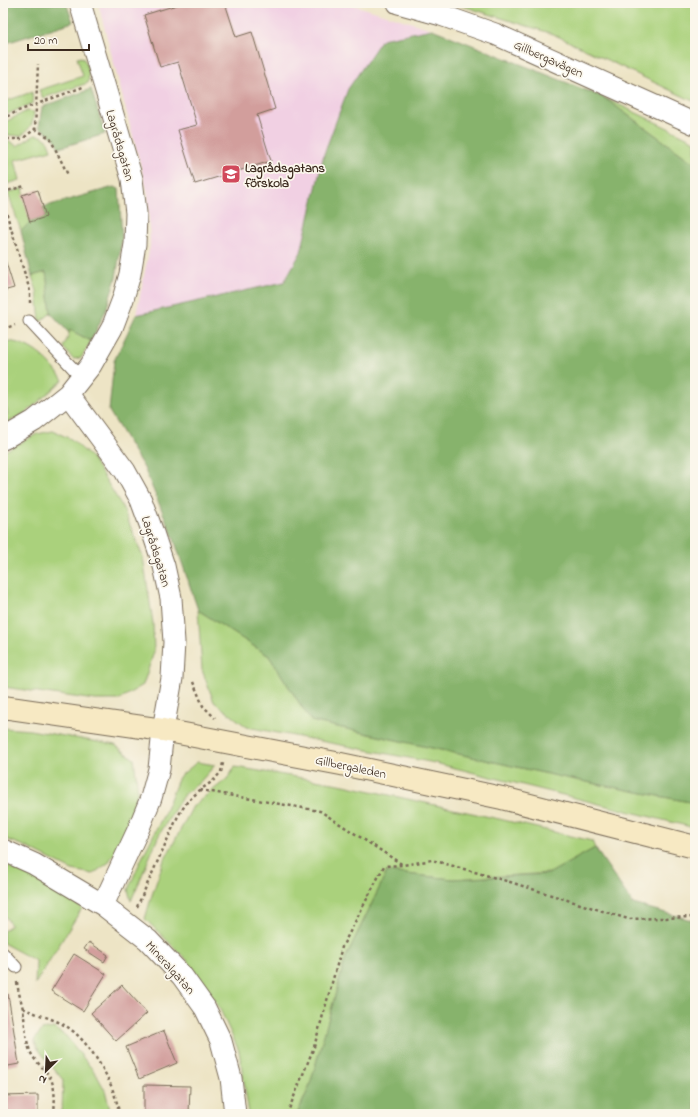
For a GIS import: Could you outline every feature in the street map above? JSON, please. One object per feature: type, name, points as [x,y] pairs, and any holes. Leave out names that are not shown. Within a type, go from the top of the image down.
[{"type":"main road","name":"Gillbergaleden","points":[[3,707],[163,730],[341,764],[502,798],[695,847]]},
{"type":"street","name":"Lagrådsgatan","points":[[3,439],[34,421],[68,394],[91,365],[112,328],[123,299],[130,274],[135,244],[136,213],[132,179],[80,3]]},
{"type":"street","name":"Gillbergavägen","points":[[398,3],[441,15],[495,34],[695,124]]},
{"type":"street","name":"Lagrådsgatan","points":[[68,394],[125,471],[141,500],[164,566],[171,598],[174,642],[172,678],[163,730]]},
{"type":"street","points":[[102,905],[138,830],[151,798],[159,769],[163,730]]},
{"type":"street","name":"Mineralgatan","points":[[3,850],[34,864],[102,905],[148,940],[182,976],[205,1008],[221,1041],[231,1078],[235,1114]]},
{"type":"lane","points":[[29,321],[81,377]]},
{"type":"lane","points":[[3,953],[16,967]]},
{"type":"path","points":[[3,134],[8,139],[22,139],[35,128],[38,64]]},
{"type":"path","points":[[3,121],[8,116],[18,111],[86,86]]},
{"type":"path","points":[[35,128],[50,138],[68,175]]},
{"type":"path","points":[[3,192],[25,186]]},
{"type":"path","points":[[3,202],[30,291],[29,321],[3,329]]},
{"type":"path","points":[[200,790],[320,811],[403,866]]},
{"type":"path","points":[[287,1114],[314,1047],[342,947],[384,866],[403,866],[432,860],[510,882],[628,920],[695,917]]},
{"type":"path","points":[[16,967],[29,1049],[37,1063],[47,1073],[53,1084],[55,1101],[54,1114]]},
{"type":"path","points":[[22,1008],[67,1027],[82,1040],[93,1054],[109,1080],[117,1100],[119,1114]]},
{"type":"shaded area","name":"Lagrådsgatans förskola","points":[[98,3],[347,3],[432,29],[382,39],[348,89],[324,154],[301,252],[284,282],[136,315],[150,246],[148,194]]},
{"type":"green space","points":[[3,3],[66,3],[73,22],[3,44]]},
{"type":"green space","points":[[453,3],[695,3],[695,102],[553,34]]},
{"type":"green space","points":[[432,29],[603,97],[695,164],[695,803],[566,778],[311,721],[269,656],[198,610],[174,539],[144,468],[109,411],[114,361],[136,315],[284,282],[301,252],[324,154],[348,89],[382,39]]},
{"type":"green space","points":[[82,57],[88,70],[88,83],[43,98],[39,90],[83,76],[77,58]]},
{"type":"green space","points":[[91,89],[105,134],[59,148],[55,139],[39,127],[42,107]]},
{"type":"green space","points":[[32,92],[33,103],[3,116],[3,102]]},
{"type":"green space","points":[[603,97],[695,141],[695,164]]},
{"type":"green space","points":[[27,111],[34,112],[33,120],[29,128],[21,136],[7,135],[3,130],[3,124]]},
{"type":"green space","points":[[35,135],[42,136],[46,139],[51,150],[15,160],[20,180],[7,184],[4,183],[3,137],[17,146]]},
{"type":"green space","points":[[114,187],[119,189],[122,238],[116,278],[106,310],[91,341],[70,330],[69,333],[51,313],[46,272],[32,276],[21,231],[30,222],[46,217],[43,207]]},
{"type":"green space","points":[[23,188],[30,222],[21,231],[8,193]]},
{"type":"green space","points":[[46,272],[51,313],[40,322],[37,291],[32,276]]},
{"type":"green space","points":[[70,330],[91,341],[81,358],[73,359],[63,347]]},
{"type":"green space","points":[[3,341],[22,344],[38,353],[45,358],[63,380],[27,412],[3,425],[3,415],[8,414],[3,399]]},
{"type":"green space","points":[[53,431],[71,439],[92,458],[122,506],[143,557],[153,623],[154,652],[143,685],[118,700],[95,700],[3,687],[3,452],[37,434]]},
{"type":"green space","points":[[198,610],[269,656],[311,721],[566,778],[695,803],[695,828],[435,763],[247,727],[214,702],[202,670]]},
{"type":"green space","points":[[3,728],[30,730],[115,745],[134,759],[138,791],[122,841],[108,863],[93,874],[72,870],[22,845],[3,838]]},
{"type":"green space","points":[[197,762],[215,765],[199,783],[184,794],[159,835],[131,901],[128,890],[164,814],[179,777]]},
{"type":"green space","points":[[235,767],[339,784],[499,819],[592,841],[595,848],[550,873],[453,879],[387,872],[346,957],[309,1088],[297,1114],[249,1114],[239,1051],[219,1007],[187,960],[145,919],[163,863],[193,806],[228,778]]},
{"type":"green space","points":[[595,848],[633,904],[695,921],[695,1114],[297,1114],[309,1088],[346,957],[387,872],[453,879],[548,874]]},
{"type":"green space","points":[[3,864],[33,878],[82,908],[35,984],[36,961],[3,943],[3,931],[11,925],[3,913]]},
{"type":"green space","points":[[54,1028],[66,1036],[96,1074],[105,1090],[111,1114],[62,1114],[63,1080],[38,1049],[34,1040],[42,1030]]},
{"type":"building","points":[[183,3],[225,3],[236,37],[252,32],[275,109],[257,115],[271,161],[195,184],[178,130],[197,125],[178,62],[160,67],[144,15]]},
{"type":"building","points":[[38,190],[46,217],[30,222],[22,195]]},
{"type":"building","points":[[3,253],[14,288],[3,291]]},
{"type":"building","points":[[89,942],[108,955],[104,962],[84,949]]},
{"type":"building","points":[[74,954],[106,974],[83,1011],[51,991]]},
{"type":"building","points":[[122,985],[147,1013],[116,1041],[91,1013]]},
{"type":"building","points":[[8,994],[19,1064],[3,1067],[3,995]]},
{"type":"building","points":[[164,1031],[177,1063],[139,1079],[126,1047]]},
{"type":"building","points":[[144,1085],[190,1086],[189,1114],[144,1114]]},
{"type":"building","points":[[38,1095],[38,1114],[3,1114],[3,1096]]},
{"type":"place","name":"Lagrådsgatans förskola","points":[[231,174]]}]
